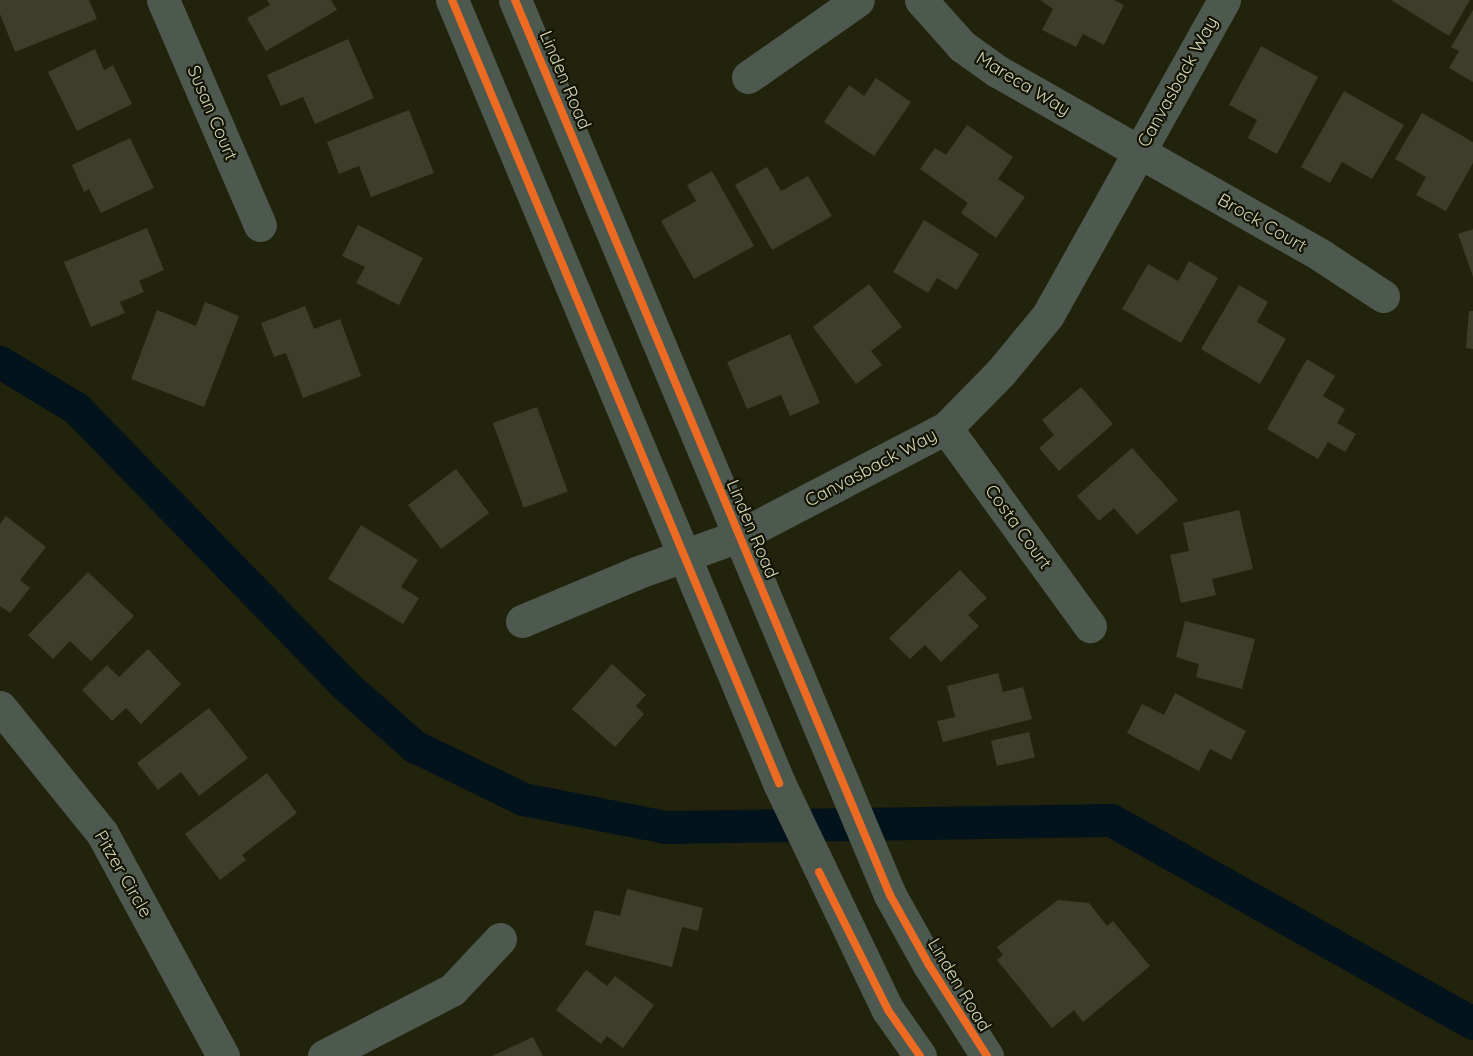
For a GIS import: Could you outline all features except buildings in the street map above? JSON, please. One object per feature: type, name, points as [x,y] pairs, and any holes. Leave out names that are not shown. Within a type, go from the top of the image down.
[{"type":"street","name":"Susan Court","points":[[163,0],[260,225]]},
{"type":"street","points":[[452,0],[682,556],[779,783],[819,872],[888,1010],[920,1056]]},
{"type":"street","name":"Linden Road","points":[[514,0],[878,867],[929,965],[987,1056]]},
{"type":"street","points":[[748,77],[858,0]]},
{"type":"street","name":"Mareca Way","points":[[921,0],[962,46],[997,71],[1139,153]]},
{"type":"street","name":"Canvasback Way","points":[[522,621],[682,556],[739,536],[946,428],[1001,372],[1048,315],[1224,0]]},
{"type":"street","name":"Brock Court","points":[[1139,153],[1322,256],[1383,296]]},
{"type":"street","name":"Costa Court","points":[[946,428],[1090,626]]},
{"type":"street","name":"Pitzer Circle","points":[[0,707],[102,833],[223,1056]]},
{"type":"street","points":[[324,1056],[452,990],[500,939]]},
{"type":"waterway","points":[[0,362],[76,408],[344,684],[414,746],[523,799],[666,827],[1111,820],[1473,1023]]},
{"type":"cycle path","points":[[452,0],[779,783]]},
{"type":"cycle path","points":[[515,0],[890,895],[929,965],[987,1056]]},
{"type":"cycle path","points":[[819,872],[888,1010],[920,1056]]}]
